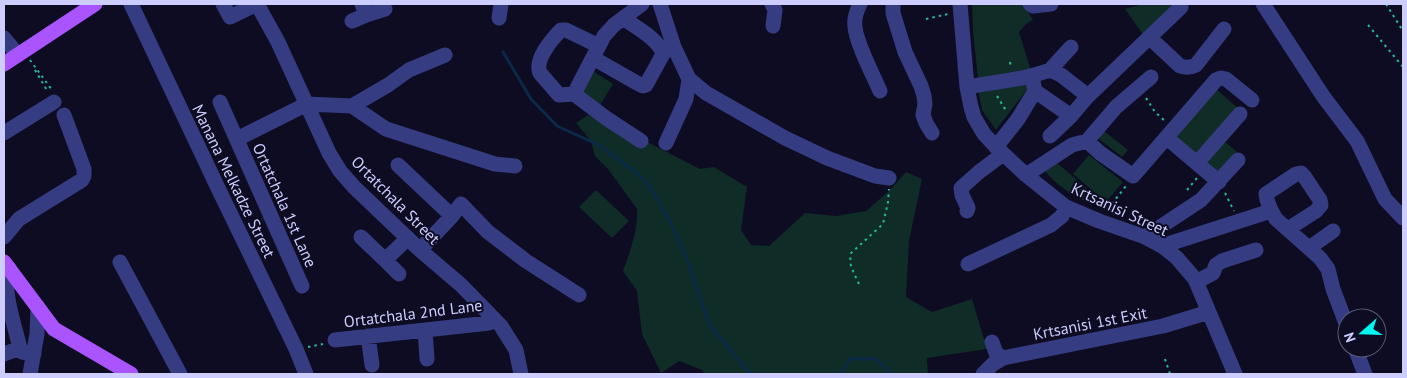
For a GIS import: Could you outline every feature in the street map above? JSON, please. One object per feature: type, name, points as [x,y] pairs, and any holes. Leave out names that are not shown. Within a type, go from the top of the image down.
[{"type":"main road","points":[[4,64],[24,56],[95,4]]},
{"type":"main road","points":[[6,265],[54,329],[131,374]]},
{"type":"street","name":"Manana Melkadze Street","points":[[131,4],[296,349],[306,374]]},
{"type":"street","points":[[223,4],[230,17],[257,4]]},
{"type":"street","name":"Ortatchala Street","points":[[257,4],[278,42],[329,153],[340,171],[354,187],[460,285],[507,333],[516,350],[521,374]]},
{"type":"street","points":[[574,94],[608,30],[642,4]]},
{"type":"street","points":[[660,4],[674,47],[689,79],[706,94],[785,138],[827,158],[875,176],[889,178]]},
{"type":"street","points":[[772,4],[775,10],[773,26]]},
{"type":"street","points":[[860,4],[855,27],[857,39],[880,91]]},
{"type":"street","points":[[893,4],[892,13],[905,52],[921,86],[925,104],[923,115],[932,133]]},
{"type":"street","points":[[1030,4],[1033,6],[1051,4]]},
{"type":"street","points":[[1263,4],[1323,96],[1357,141],[1385,199],[1403,218]]},
{"type":"street","points":[[1050,136],[1088,96],[1181,7]]},
{"type":"street","name":"Krtsanisi Street","points":[[956,8],[967,87],[974,117],[984,134],[999,151],[1066,207],[1145,237],[1185,260],[1235,374]]},
{"type":"street","points":[[360,13],[384,9]]},
{"type":"street","points":[[623,18],[662,49],[661,59],[646,85],[643,86],[637,83],[566,30],[561,30],[539,60],[538,69],[540,74],[559,95],[574,94],[641,141]]},
{"type":"street","points":[[1150,38],[1180,66],[1191,68],[1196,65],[1224,29]]},
{"type":"street","points":[[4,38],[24,56]]},
{"type":"street","points":[[967,211],[968,208],[961,188],[999,151],[1018,119],[1034,84],[1071,48]]},
{"type":"street","points":[[352,106],[409,70],[445,55]]},
{"type":"street","points":[[1050,70],[1061,75],[1088,96]]},
{"type":"street","points":[[1026,175],[1072,145],[1087,141],[1116,107],[1151,77]]},
{"type":"street","points":[[666,143],[686,99],[689,79]]},
{"type":"street","points":[[1087,141],[1100,153],[1133,176],[1216,80],[1226,79],[1252,100]]},
{"type":"street","points":[[967,87],[993,82],[1034,84],[1071,116]]},
{"type":"street","points":[[4,133],[52,94]]},
{"type":"street","name":"Ortatchala 1st Lane","points":[[220,102],[302,286]]},
{"type":"street","points":[[307,104],[352,106],[386,129],[495,164],[515,166]]},
{"type":"street","name":"Ortatchala 1st Lane","points":[[237,139],[307,104]]},
{"type":"street","points":[[1197,163],[1240,114]]},
{"type":"street","points":[[4,237],[19,219],[82,180],[84,176],[84,170],[64,115]]},
{"type":"street","points":[[1170,133],[1197,163],[1219,182]]},
{"type":"street","points":[[1145,237],[1201,200],[1238,160]]},
{"type":"street","points":[[398,165],[452,216]]},
{"type":"street","points":[[1288,229],[1316,211],[1321,205],[1320,200],[1301,173],[1296,174],[1266,194],[1271,211],[1276,219],[1320,258],[1328,269],[1340,308]]},
{"type":"street","points":[[420,250],[461,204],[488,232],[526,261],[579,295]]},
{"type":"street","points":[[968,264],[1052,225],[1062,216],[1066,207]]},
{"type":"street","points":[[1162,246],[1271,211]]},
{"type":"street","points":[[1309,248],[1333,231]]},
{"type":"street","points":[[361,237],[399,274]]},
{"type":"street","points":[[385,260],[408,238]]},
{"type":"street","points":[[1196,282],[1213,273],[1216,265],[1222,261],[1256,250]]},
{"type":"street","points":[[120,262],[180,374]]},
{"type":"street","points":[[6,265],[6,290],[33,373]]},
{"type":"street","points":[[27,351],[37,334],[38,307]]},
{"type":"street","name":"Krtsanisi 1st Exit","points":[[983,374],[993,364],[1003,358],[1163,326],[1209,312]]},
{"type":"street","name":"Ortatchala 2nd Lane","points":[[329,342],[489,323],[494,319]]},
{"type":"street","points":[[425,330],[427,359]]},
{"type":"street","points":[[368,336],[372,366]]},
{"type":"street","points":[[992,342],[996,353],[1003,358]]},
{"type":"street","points":[[516,350],[526,374]]},
{"type":"street","points":[[4,354],[27,351]]},
{"type":"street","points":[[1359,358],[1365,374]]},
{"type":"path","points":[[1386,4],[1403,32]]},
{"type":"path","points":[[926,18],[956,8]]},
{"type":"path","points":[[1368,25],[1403,67]]},
{"type":"path","points":[[24,56],[52,94]]},
{"type":"path","points":[[24,56],[52,94]]},
{"type":"path","points":[[1140,88],[1170,133]]},
{"type":"path","points":[[998,99],[1005,109],[1018,119]]},
{"type":"path","points":[[1114,208],[1111,205],[1133,176]]},
{"type":"path","points":[[859,284],[851,267],[850,254],[883,224],[888,202],[889,178]]},
{"type":"path","points":[[1219,182],[1238,222]]},
{"type":"path","points":[[310,347],[329,342]]},
{"type":"path","points":[[1165,359],[1170,374]]},
{"type":"green space","points":[[972,4],[1023,4],[1033,20],[1026,24],[1019,32],[1031,71],[978,78]]},
{"type":"green space","points":[[1143,4],[1178,4],[1144,36],[1125,9]]},
{"type":"green space","points":[[593,71],[613,84],[600,105],[581,92]]},
{"type":"green space","points":[[1035,79],[996,130],[982,110],[977,86]]},
{"type":"green space","points":[[1216,89],[1239,109],[1196,158],[1173,138]]},
{"type":"green space","points":[[588,115],[608,122],[700,169],[714,167],[747,187],[741,230],[751,245],[769,246],[805,213],[836,216],[866,211],[889,191],[906,172],[922,179],[909,241],[906,297],[932,312],[972,299],[987,349],[927,358],[928,374],[705,374],[702,370],[679,361],[661,373],[642,334],[637,291],[623,271],[635,233],[637,209],[608,169],[595,156],[591,141],[576,123]]},
{"type":"green space","points":[[1104,131],[1128,150],[1122,157],[1099,139]]},
{"type":"green space","points":[[1223,140],[1237,152],[1216,175],[1202,164]]},
{"type":"green space","points":[[1089,155],[1123,182],[1106,202],[1073,174]]},
{"type":"green space","points":[[1057,163],[1110,208],[1109,210],[1090,203],[1064,189],[1043,169]]},
{"type":"green space","points":[[596,190],[629,221],[612,238],[579,207]]},
{"type":"waterway","points":[[503,52],[531,99],[557,126],[599,145],[638,174],[650,187],[671,223],[685,254],[709,324],[752,374]]},
{"type":"waterway","points":[[840,374],[850,359],[876,359],[892,374]]}]
